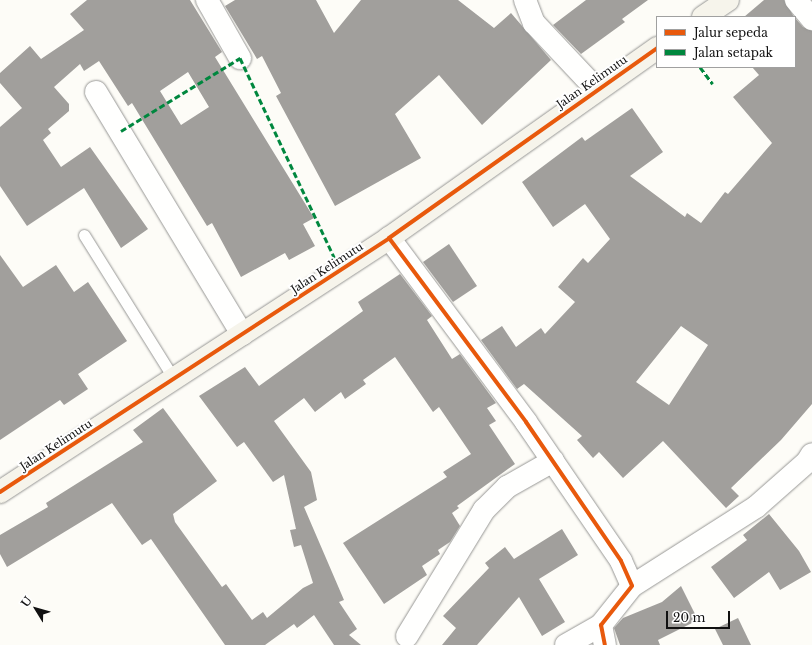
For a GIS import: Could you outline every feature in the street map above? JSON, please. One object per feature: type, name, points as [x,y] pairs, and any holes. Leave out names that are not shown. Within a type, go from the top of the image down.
[{"type":"street","points":[[208,0],[240,58]]},
{"type":"street","points":[[525,0],[534,23],[596,89]]},
{"type":"street","points":[[704,16],[728,0]]},
{"type":"street","points":[[796,0],[812,19]]},
{"type":"street","name":"Jalan Kelimutu","points":[[0,492],[389,238],[596,89],[656,49]]},
{"type":"street","points":[[96,92],[242,334]]},
{"type":"street","points":[[389,238],[553,461],[621,561],[632,586]]},
{"type":"street","points":[[566,645],[603,635],[632,586],[756,507],[806,462],[812,454]]},
{"type":"street","points":[[407,636],[484,510],[506,487],[553,461]]},
{"type":"lane","points":[[84,235],[174,379]]},
{"type":"building","points":[[87,0],[190,0],[222,52],[215,57],[314,218],[303,224],[315,246],[289,260],[285,253],[241,277],[212,223],[207,226],[132,103],[128,106],[99,61],[84,71],[80,64],[54,87],[69,104],[69,111],[48,129],[51,133],[43,140],[61,167],[90,147],[148,229],[121,248],[84,188],[27,226],[0,186],[0,127],[22,108],[0,83],[0,73],[30,46],[41,59],[84,30],[70,14]],"holes":[[[188,72],[209,107],[181,125],[160,91]]]},
{"type":"building","points":[[235,0],[316,0],[334,33],[361,0],[458,0],[494,28],[511,13],[551,60],[482,125],[439,75],[395,114],[421,158],[335,206],[276,96],[281,93],[262,56],[257,59],[225,6]]},
{"type":"building","points":[[586,0],[648,0],[622,19],[625,22],[581,54],[553,25]]},
{"type":"building","points":[[764,0],[784,0],[793,16],[745,16]]},
{"type":"building","points":[[796,19],[803,27],[812,31],[812,404],[781,440],[731,488],[739,496],[726,508],[663,441],[623,478],[599,452],[593,458],[577,440],[582,436],[524,384],[517,389],[481,340],[502,326],[516,347],[541,328],[545,334],[575,302],[558,287],[583,258],[588,263],[610,239],[585,204],[553,227],[522,182],[582,137],[585,141],[632,108],[663,152],[630,176],[685,217],[687,213],[701,223],[725,192],[728,194],[772,143],[733,97],[759,75],[753,68],[796,68]],"holes":[[[681,326],[708,345],[669,405],[636,382]]]},
{"type":"building","points":[[449,244],[477,286],[453,302],[423,262]]},
{"type":"building","points":[[0,255],[23,287],[56,265],[74,292],[88,282],[127,341],[78,374],[88,389],[64,405],[60,400],[0,440]]},
{"type":"building","points":[[400,274],[432,316],[427,320],[452,359],[460,354],[496,403],[487,408],[496,421],[489,425],[515,464],[457,506],[459,508],[452,513],[460,526],[450,542],[438,550],[440,554],[422,566],[427,575],[384,604],[343,543],[447,477],[443,472],[471,454],[439,407],[433,412],[395,357],[363,380],[366,384],[345,399],[341,392],[315,412],[304,398],[274,421],[311,472],[317,500],[304,507],[344,600],[339,602],[357,629],[349,635],[361,645],[334,645],[314,615],[297,628],[294,624],[265,645],[225,645],[151,539],[142,545],[112,503],[7,567],[0,554],[0,535],[48,507],[46,503],[143,442],[133,430],[163,408],[217,481],[173,514],[175,522],[222,587],[226,584],[252,620],[263,612],[267,618],[303,588],[313,583],[301,545],[294,547],[290,530],[296,529],[284,475],[273,482],[244,442],[237,447],[199,396],[245,367],[259,386],[363,311],[358,302]]},
{"type":"building","points":[[769,514],[799,551],[811,572],[780,590],[769,572],[734,598],[711,567],[747,540],[743,535]]},
{"type":"building","points":[[562,529],[578,555],[539,579],[565,622],[542,636],[519,597],[477,645],[442,645],[456,628],[443,616],[489,568],[485,563],[505,547],[514,559]]},
{"type":"building","points":[[681,586],[698,620],[658,640],[660,645],[620,645],[614,628],[623,618],[662,602]]},
{"type":"building","points":[[738,618],[751,645],[723,645],[715,629]]},
{"type":"marked path","points":[[121,131],[240,58],[340,270]]},
{"type":"marked path","points":[[701,68],[713,84]]},
{"type":"cycle path","points":[[0,492],[389,238],[656,49]]},
{"type":"cycle path","points":[[389,238],[526,422],[621,561],[632,586],[601,625],[605,645]]}]
